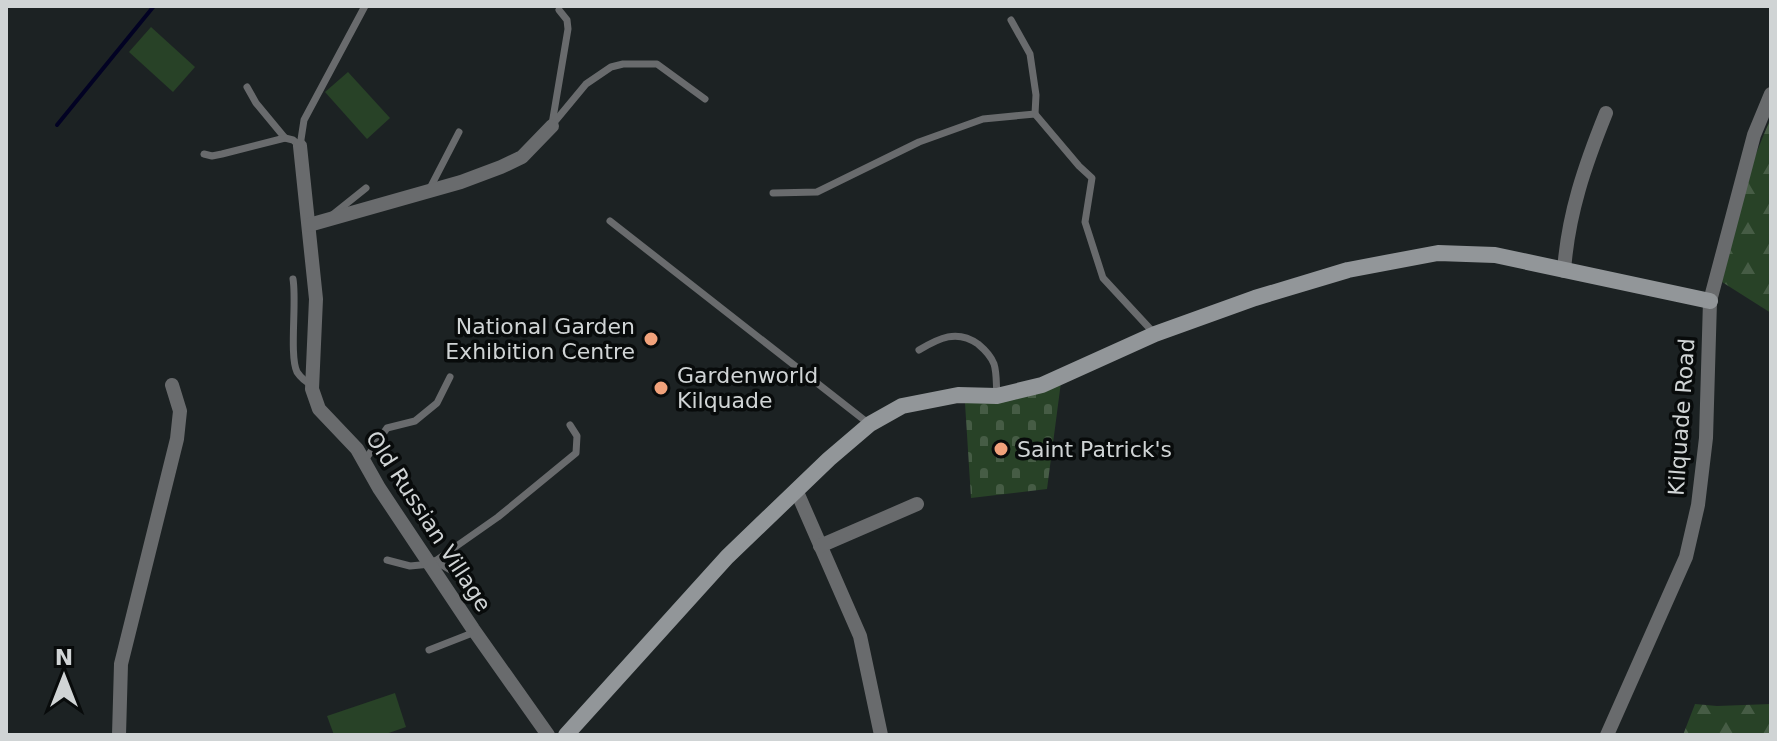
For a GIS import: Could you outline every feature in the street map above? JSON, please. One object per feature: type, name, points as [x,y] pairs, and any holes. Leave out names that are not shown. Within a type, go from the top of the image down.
[{"type":"street","name":"Kilquade Road","points":[[1607,735],[1686,557],[1698,505],[1706,438],[1710,301],[1754,135],[1771,94]]},
{"type":"street","points":[[1564,271],[1566,236],[1578,187],[1606,113]]},
{"type":"street","points":[[309,225],[461,182],[522,157],[552,126]]},
{"type":"street","name":"Old Russian Village","points":[[300,146],[316,299],[312,385],[319,409],[365,460],[379,488],[548,735]]},
{"type":"street","points":[[566,735],[727,557],[829,459],[870,424],[902,406],[958,395],[997,396],[1042,385],[1155,334],[1255,298],[1348,270],[1438,253],[1495,255],[1710,301]]},
{"type":"street","points":[[119,735],[124,650],[177,439],[180,411],[172,385]]},
{"type":"street","points":[[797,492],[860,636],[881,735]]},
{"type":"street","points":[[820,546],[917,504]]},
{"type":"lane","points":[[300,146],[304,120],[365,6]]},
{"type":"lane","points":[[552,126],[568,29],[567,20],[559,10]]},
{"type":"lane","points":[[1011,20],[1030,54],[1036,95],[1035,114],[1092,178],[1085,222],[1103,278],[1155,334]]},
{"type":"lane","points":[[552,126],[586,84],[611,67],[623,64],[657,64],[705,99]]},
{"type":"lane","points":[[247,87],[285,138]]},
{"type":"lane","points":[[773,193],[817,192],[919,142],[983,119],[1035,114]]},
{"type":"lane","points":[[428,191],[459,132]]},
{"type":"lane","points":[[204,154],[212,156],[285,138],[300,146]]},
{"type":"lane","points":[[330,219],[347,200],[366,188]]},
{"type":"lane","points":[[610,221],[870,424]]},
{"type":"lane","points":[[293,279],[295,368],[312,385]]},
{"type":"lane","points":[[919,350],[940,338],[956,335],[969,338],[984,349],[994,363],[997,396]]},
{"type":"lane","points":[[365,460],[387,428],[415,421],[437,403],[450,377]]},
{"type":"lane","points":[[433,563],[498,517],[569,460],[577,448],[577,436],[570,425]]},
{"type":"lane","points":[[387,560],[399,565],[433,563],[471,582]]},
{"type":"lane","points":[[429,650],[475,632]]},
{"type":"green space","points":[[151,27],[195,67],[173,92],[129,52]]},
{"type":"green space","points":[[348,72],[390,118],[367,139],[325,92]]},
{"type":"green space","points":[[1771,117],[1771,313],[1722,282],[1751,166]]},
{"type":"green space","points":[[1061,382],[1047,489],[971,498],[965,403],[996,402]]},
{"type":"green space","points":[[395,693],[406,727],[383,735],[334,735],[327,716]]},
{"type":"green space","points":[[1695,704],[1771,704],[1771,735],[1683,735]]},
{"type":"waterway","points":[[57,125],[154,6]]},
{"type":"place","name":"National Garden Exhibition Centre","points":[[651,339]]},
{"type":"place","name":"Gardenworld Kilquade","points":[[661,388]]},
{"type":"place","name":"Saint Patrick's","points":[[1001,449]]}]
